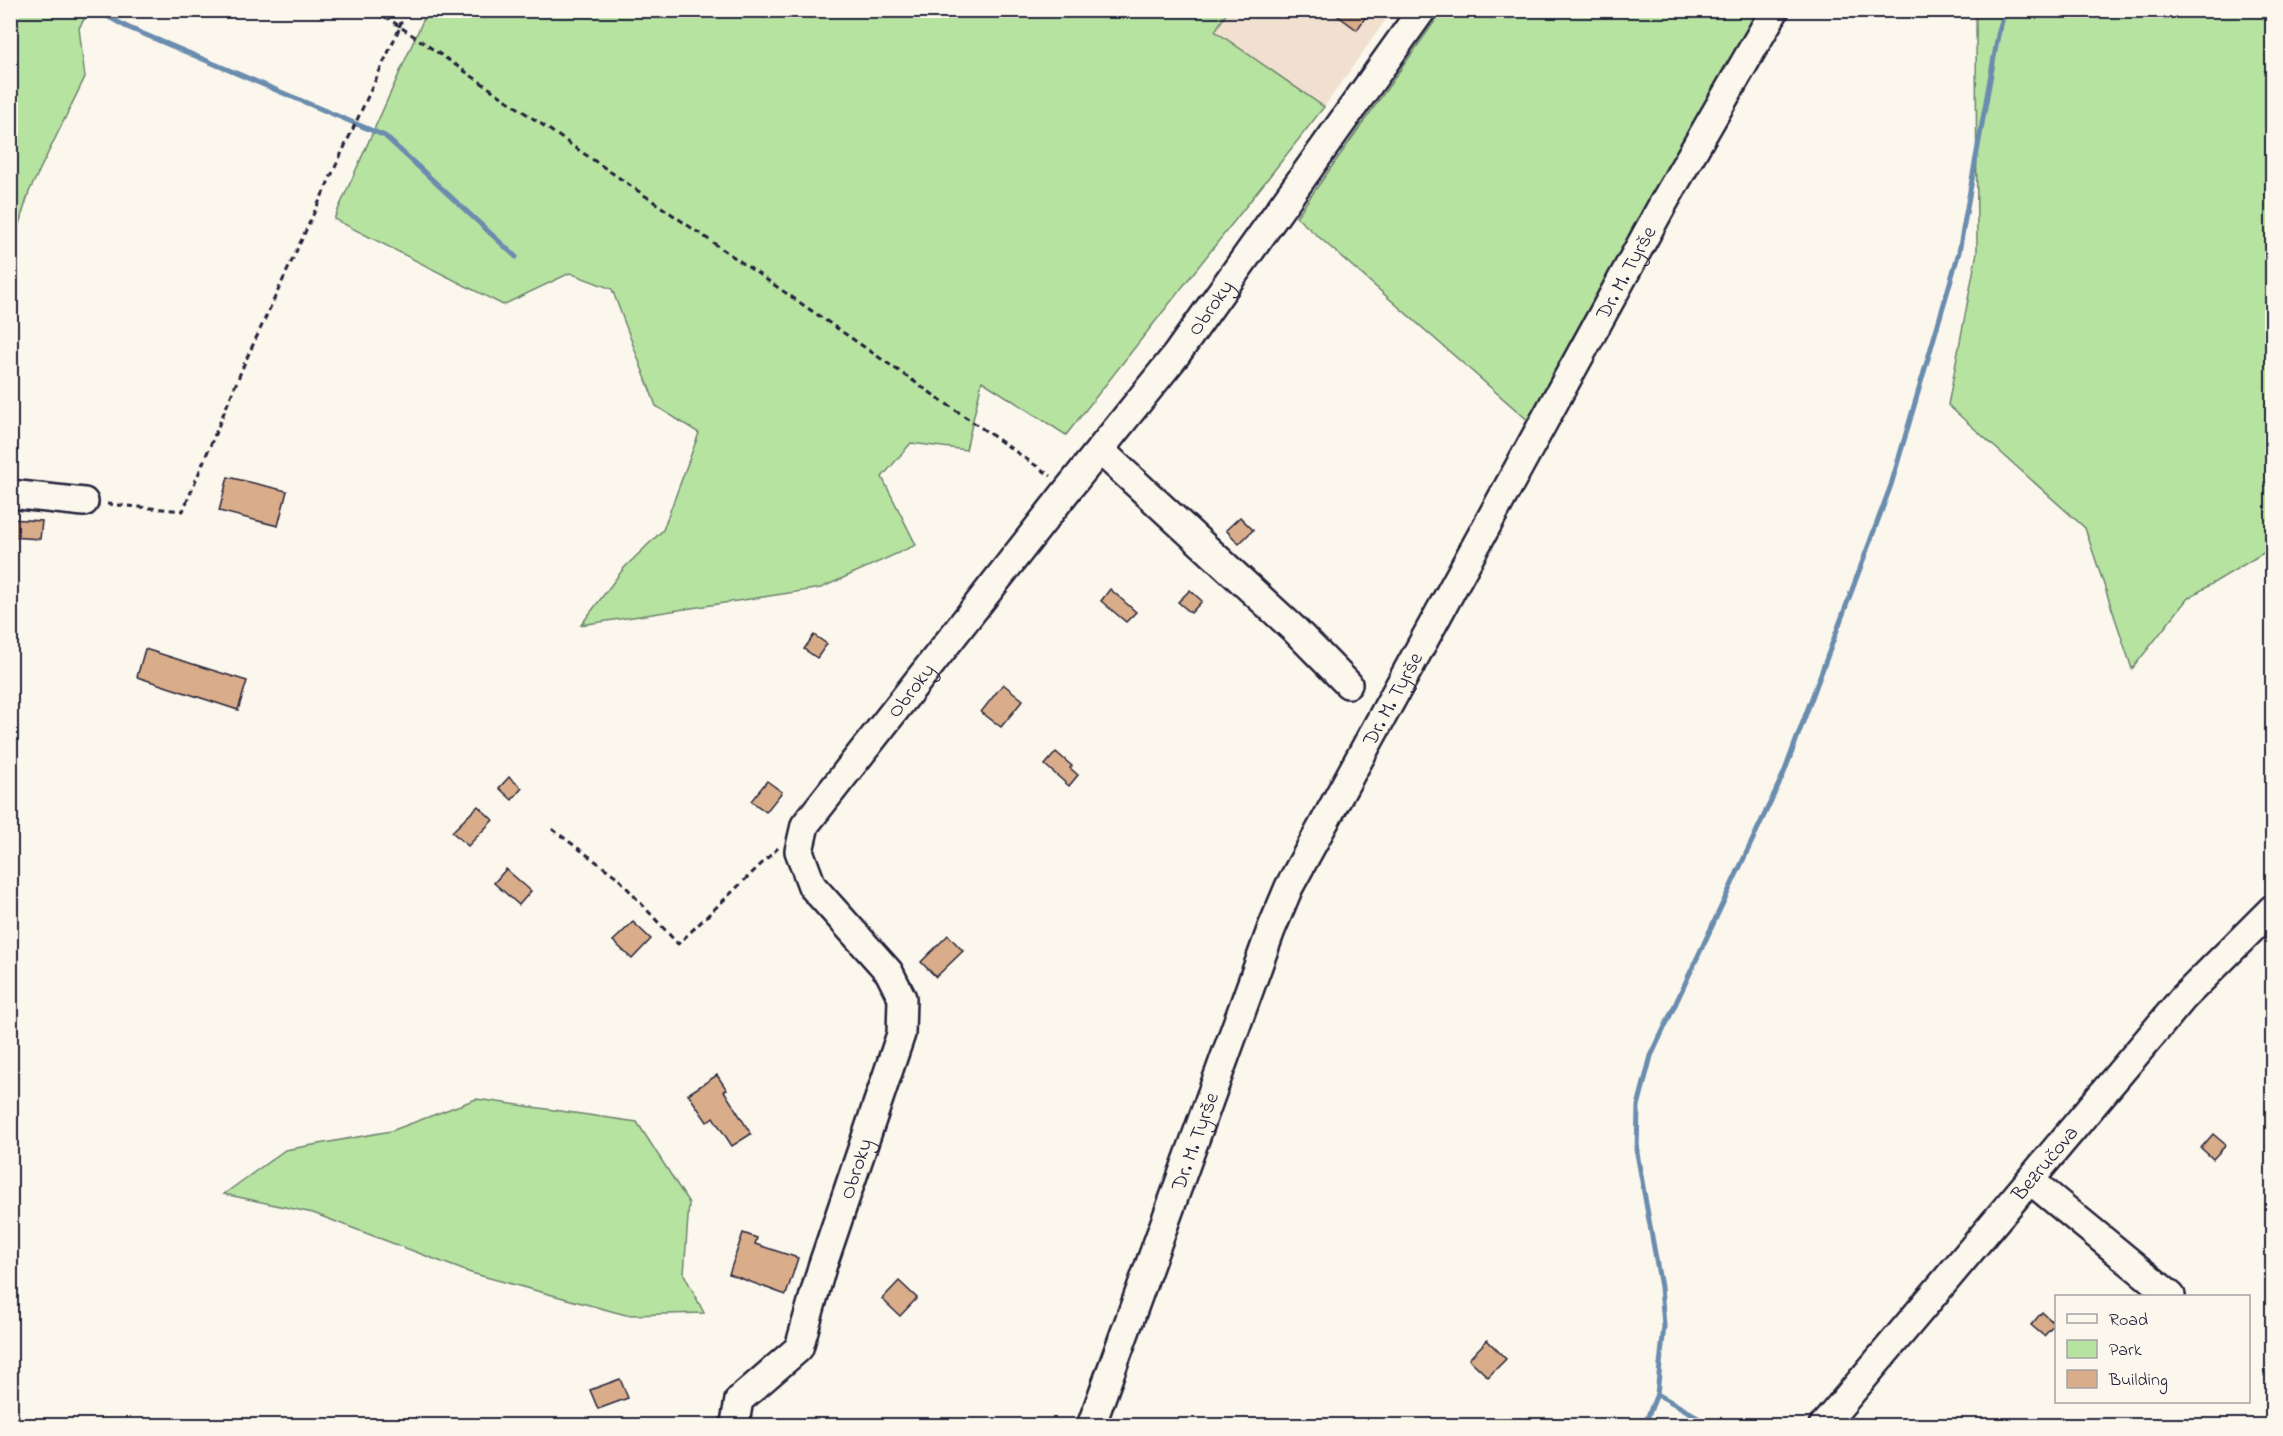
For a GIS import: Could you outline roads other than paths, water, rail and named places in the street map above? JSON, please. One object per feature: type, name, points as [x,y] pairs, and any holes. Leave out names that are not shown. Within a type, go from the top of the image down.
[{"type":"street","name":"Obroky","points":[[736,1425],[739,1400],[799,1348],[822,1267],[902,1034],[902,998],[889,972],[812,886],[799,851],[805,825],[1176,355],[1422,10]]},
{"type":"street","name":"Dr. M. Tyrše","points":[[1091,1425],[1271,930],[1289,887],[1664,202],[1775,10]]},
{"type":"street","points":[[1100,450],[1288,623],[1348,684]]},
{"type":"street","points":[[10,494],[84,502]]},
{"type":"street","name":"Bezručova","points":[[1823,1425],[2183,998],[2272,909]]},
{"type":"street","points":[[2030,1180],[2170,1295]]},
{"type":"waterway","points":[[96,10],[127,27],[385,136],[516,257]]},
{"type":"waterway","points":[[1657,1394],[1664,1326],[1661,1287],[1637,1153],[1638,1106],[1651,1056],[1784,773],[1891,485],[1959,252],[1998,35],[2005,10]]},
{"type":"waterway","points":[[1644,1426],[1657,1394],[1696,1416],[1706,1426]]}]
